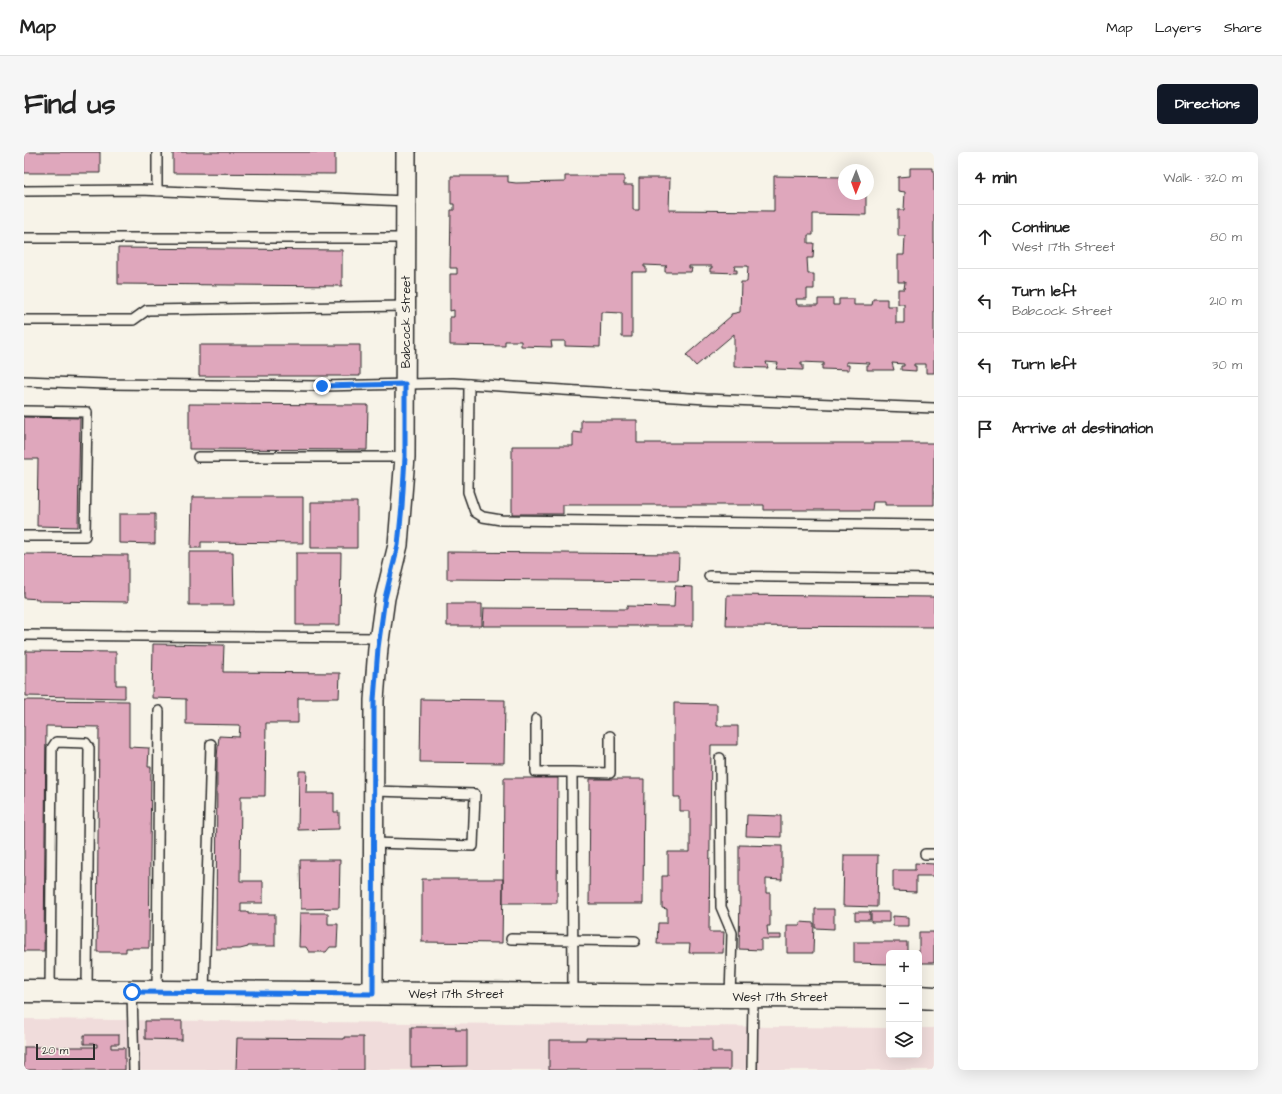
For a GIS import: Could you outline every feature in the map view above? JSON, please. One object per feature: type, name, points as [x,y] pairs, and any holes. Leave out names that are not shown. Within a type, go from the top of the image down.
[{"type":"street","name":"Babcock Street","points":[[373,994],[374,700],[379,638],[385,598],[398,545],[405,457],[406,152]]},
{"type":"street","name":"West 17th Street","points":[[24,991],[886,997]]},
{"type":"street","points":[[922,997],[934,998]]},
{"type":"lane","points":[[157,152],[158,191]]},
{"type":"lane","points":[[24,191],[158,191],[406,201]]},
{"type":"lane","points":[[24,238],[406,238]]},
{"type":"lane","points":[[24,320],[133,320],[148,310],[405,306]]},
{"type":"lane","points":[[24,381],[106,384],[322,386],[469,384],[706,399],[934,408]]},
{"type":"lane","points":[[469,384],[468,492],[475,512],[483,517],[501,520],[934,525]]},
{"type":"lane","points":[[24,412],[88,412],[85,536],[24,536]]},
{"type":"lane","points":[[198,456],[405,457]]},
{"type":"lane","points":[[709,576],[934,579]]},
{"type":"lane","points":[[24,635],[379,638]]},
{"type":"lane","points":[[157,992],[159,711]]},
{"type":"lane","points":[[536,718],[536,772],[610,773],[610,736]]},
{"type":"lane","points":[[50,991],[52,748],[56,742],[86,743],[89,748],[87,992]]},
{"type":"lane","points":[[204,992],[211,744]]},
{"type":"lane","points":[[720,758],[721,907],[732,933],[730,996]]},
{"type":"lane","points":[[572,772],[573,995]]},
{"type":"lane","points":[[374,791],[475,794],[473,846],[374,843]]},
{"type":"lane","points":[[511,939],[635,941]]},
{"type":"lane","points":[[132,992],[134,1070]]},
{"type":"lane","points":[[752,1070],[753,996]]},
{"type":"shaded area","points":[[24,1019],[886,1028],[886,1058],[922,1058],[922,1028],[934,1028],[934,1070],[24,1070]]},
{"type":"building","points":[[24,152],[100,152],[100,173],[24,173]]},
{"type":"building","points":[[173,152],[335,152],[335,174],[173,173]]},
{"type":"building","points":[[910,168],[932,168],[932,171],[934,171],[934,373],[926,373],[926,364],[914,364],[914,366],[916,366],[916,371],[901,370],[901,366],[904,366],[904,364],[892,363],[894,370],[867,370],[867,365],[870,363],[846,362],[846,365],[849,365],[849,370],[822,369],[822,365],[824,365],[824,363],[801,362],[801,365],[803,365],[803,370],[776,369],[778,363],[766,362],[768,368],[734,367],[734,334],[696,366],[686,355],[731,316],[731,314],[740,312],[741,282],[747,282],[748,266],[735,266],[734,270],[737,270],[737,273],[710,272],[710,268],[712,268],[712,266],[689,266],[689,268],[692,268],[691,272],[665,272],[665,267],[667,266],[644,265],[644,267],[646,267],[646,272],[632,272],[632,337],[622,337],[622,313],[601,312],[600,347],[565,346],[565,341],[551,341],[552,347],[521,346],[521,341],[505,341],[505,346],[450,345],[450,317],[454,317],[454,310],[450,311],[450,274],[457,274],[457,268],[450,268],[451,210],[454,210],[454,204],[451,204],[451,176],[508,176],[508,182],[516,183],[565,182],[565,176],[624,176],[624,185],[633,185],[633,210],[639,210],[639,178],[670,178],[669,210],[774,211],[774,176],[838,177],[838,200],[866,200],[866,215],[813,214],[813,235],[808,235],[808,243],[814,243],[813,258],[807,258],[808,274],[814,274],[814,289],[807,289],[807,299],[796,299],[797,305],[818,305],[818,299],[833,299],[833,305],[839,305],[839,299],[854,299],[854,305],[872,305],[873,299],[887,299],[887,306],[896,306],[896,323],[904,323],[904,304],[898,304],[898,289],[904,289],[905,282],[898,282],[898,255],[904,255],[905,236],[898,236],[898,210],[904,210],[905,192],[898,191],[898,177],[910,176]]},
{"type":"building","points":[[118,248],[342,250],[342,286],[118,284]]},
{"type":"building","points":[[199,345],[360,345],[360,376],[199,376]]},
{"type":"building","points":[[189,404],[368,405],[367,450],[189,449]]},
{"type":"building","points":[[24,417],[80,418],[78,527],[37,526],[38,459],[24,459]]},
{"type":"building","points":[[581,420],[637,420],[637,443],[934,443],[934,505],[885,505],[885,502],[873,502],[872,510],[764,510],[764,505],[563,505],[563,514],[512,514],[512,446],[573,446],[573,432],[581,433]]},
{"type":"building","points":[[192,497],[303,497],[303,543],[201,542],[201,548],[191,548]]},
{"type":"building","points":[[311,502],[357,502],[357,548],[311,548]]},
{"type":"building","points":[[119,514],[155,514],[155,544],[119,543]]},
{"type":"building","points":[[189,552],[233,552],[234,605],[189,605]]},
{"type":"building","points":[[447,552],[679,554],[678,581],[447,579]]},
{"type":"building","points":[[296,553],[341,553],[340,625],[296,625]]},
{"type":"building","points":[[24,554],[128,555],[128,602],[39,601],[39,599],[24,598]]},
{"type":"building","points":[[675,586],[693,587],[693,626],[483,626],[484,608],[627,609],[627,606],[674,607]]},
{"type":"building","points":[[727,595],[934,597],[934,627],[726,626]]},
{"type":"building","points":[[447,604],[482,604],[482,626],[447,626]]},
{"type":"building","points":[[153,644],[224,645],[223,672],[340,673],[339,698],[298,698],[298,723],[266,723],[265,796],[241,796],[240,881],[263,881],[263,903],[241,903],[241,912],[248,912],[248,914],[275,914],[275,946],[248,946],[240,949],[216,949],[217,757],[219,736],[239,737],[240,725],[186,724],[186,699],[152,698]]},
{"type":"building","points":[[26,651],[116,652],[116,685],[125,685],[125,698],[26,696]]},
{"type":"building","points":[[421,699],[505,700],[504,763],[420,762]]},
{"type":"building","points":[[24,700],[129,701],[129,747],[149,748],[148,767],[151,767],[149,948],[126,948],[126,952],[97,952],[99,727],[46,726],[44,951],[24,951]]},
{"type":"building","points":[[674,703],[717,704],[717,726],[738,726],[738,745],[711,745],[709,932],[724,932],[723,953],[689,953],[690,944],[657,944],[658,923],[667,923],[667,909],[662,908],[662,876],[668,876],[668,852],[690,852],[690,811],[680,811],[680,797],[674,797]]},
{"type":"building","points":[[299,771],[307,771],[306,793],[334,793],[334,812],[339,812],[339,829],[298,830]]},
{"type":"building","points":[[504,778],[558,778],[557,903],[503,903]]},
{"type":"building","points":[[590,779],[644,779],[643,904],[589,904]]},
{"type":"building","points":[[747,815],[781,816],[781,837],[746,836]]},
{"type":"building","points":[[739,845],[782,846],[782,880],[766,879],[766,893],[770,893],[770,926],[767,926],[768,935],[781,935],[781,939],[761,939],[761,950],[739,949]]},
{"type":"building","points":[[844,855],[878,855],[877,907],[843,906]]},
{"type":"building","points":[[300,860],[340,860],[339,908],[301,909]]},
{"type":"building","points":[[915,863],[934,864],[934,876],[916,876],[916,892],[893,891],[893,870],[915,870]]},
{"type":"building","points":[[422,879],[503,879],[502,943],[422,942]]},
{"type":"building","points":[[815,909],[834,909],[834,929],[815,928]]},
{"type":"building","points":[[855,912],[870,912],[870,920],[855,920]]},
{"type":"building","points":[[871,912],[889,912],[889,922],[871,922]]},
{"type":"building","points":[[300,913],[328,913],[328,924],[338,924],[337,947],[330,947],[326,952],[309,952],[306,947],[299,947]]},
{"type":"building","points":[[893,916],[909,917],[909,926],[893,926]]},
{"type":"building","points":[[800,922],[814,923],[813,953],[787,953],[787,925],[800,925]]},
{"type":"building","points":[[919,932],[934,932],[934,963],[922,963],[922,950],[919,950]]},
{"type":"building","points":[[854,942],[907,942],[907,950],[886,950],[886,964],[854,963]]},
{"type":"building","points":[[145,1021],[182,1021],[182,1040],[145,1039]]},
{"type":"building","points":[[411,1027],[456,1027],[456,1030],[467,1030],[467,1066],[411,1067]]},
{"type":"building","points":[[84,1035],[119,1035],[119,1044],[111,1044],[111,1048],[125,1048],[125,1070],[24,1070],[24,1047],[97,1047],[97,1044],[84,1044]]},
{"type":"building","points":[[344,1037],[363,1037],[363,1070],[236,1070],[237,1038],[344,1039]]},
{"type":"building","points":[[586,1038],[712,1039],[712,1052],[730,1052],[730,1070],[549,1070],[549,1040],[586,1040]]},
{"type":"route","points":[[132,992],[373,994],[374,700],[378,648],[385,598],[398,545],[402,506],[405,457],[405,384],[322,386]]}]
